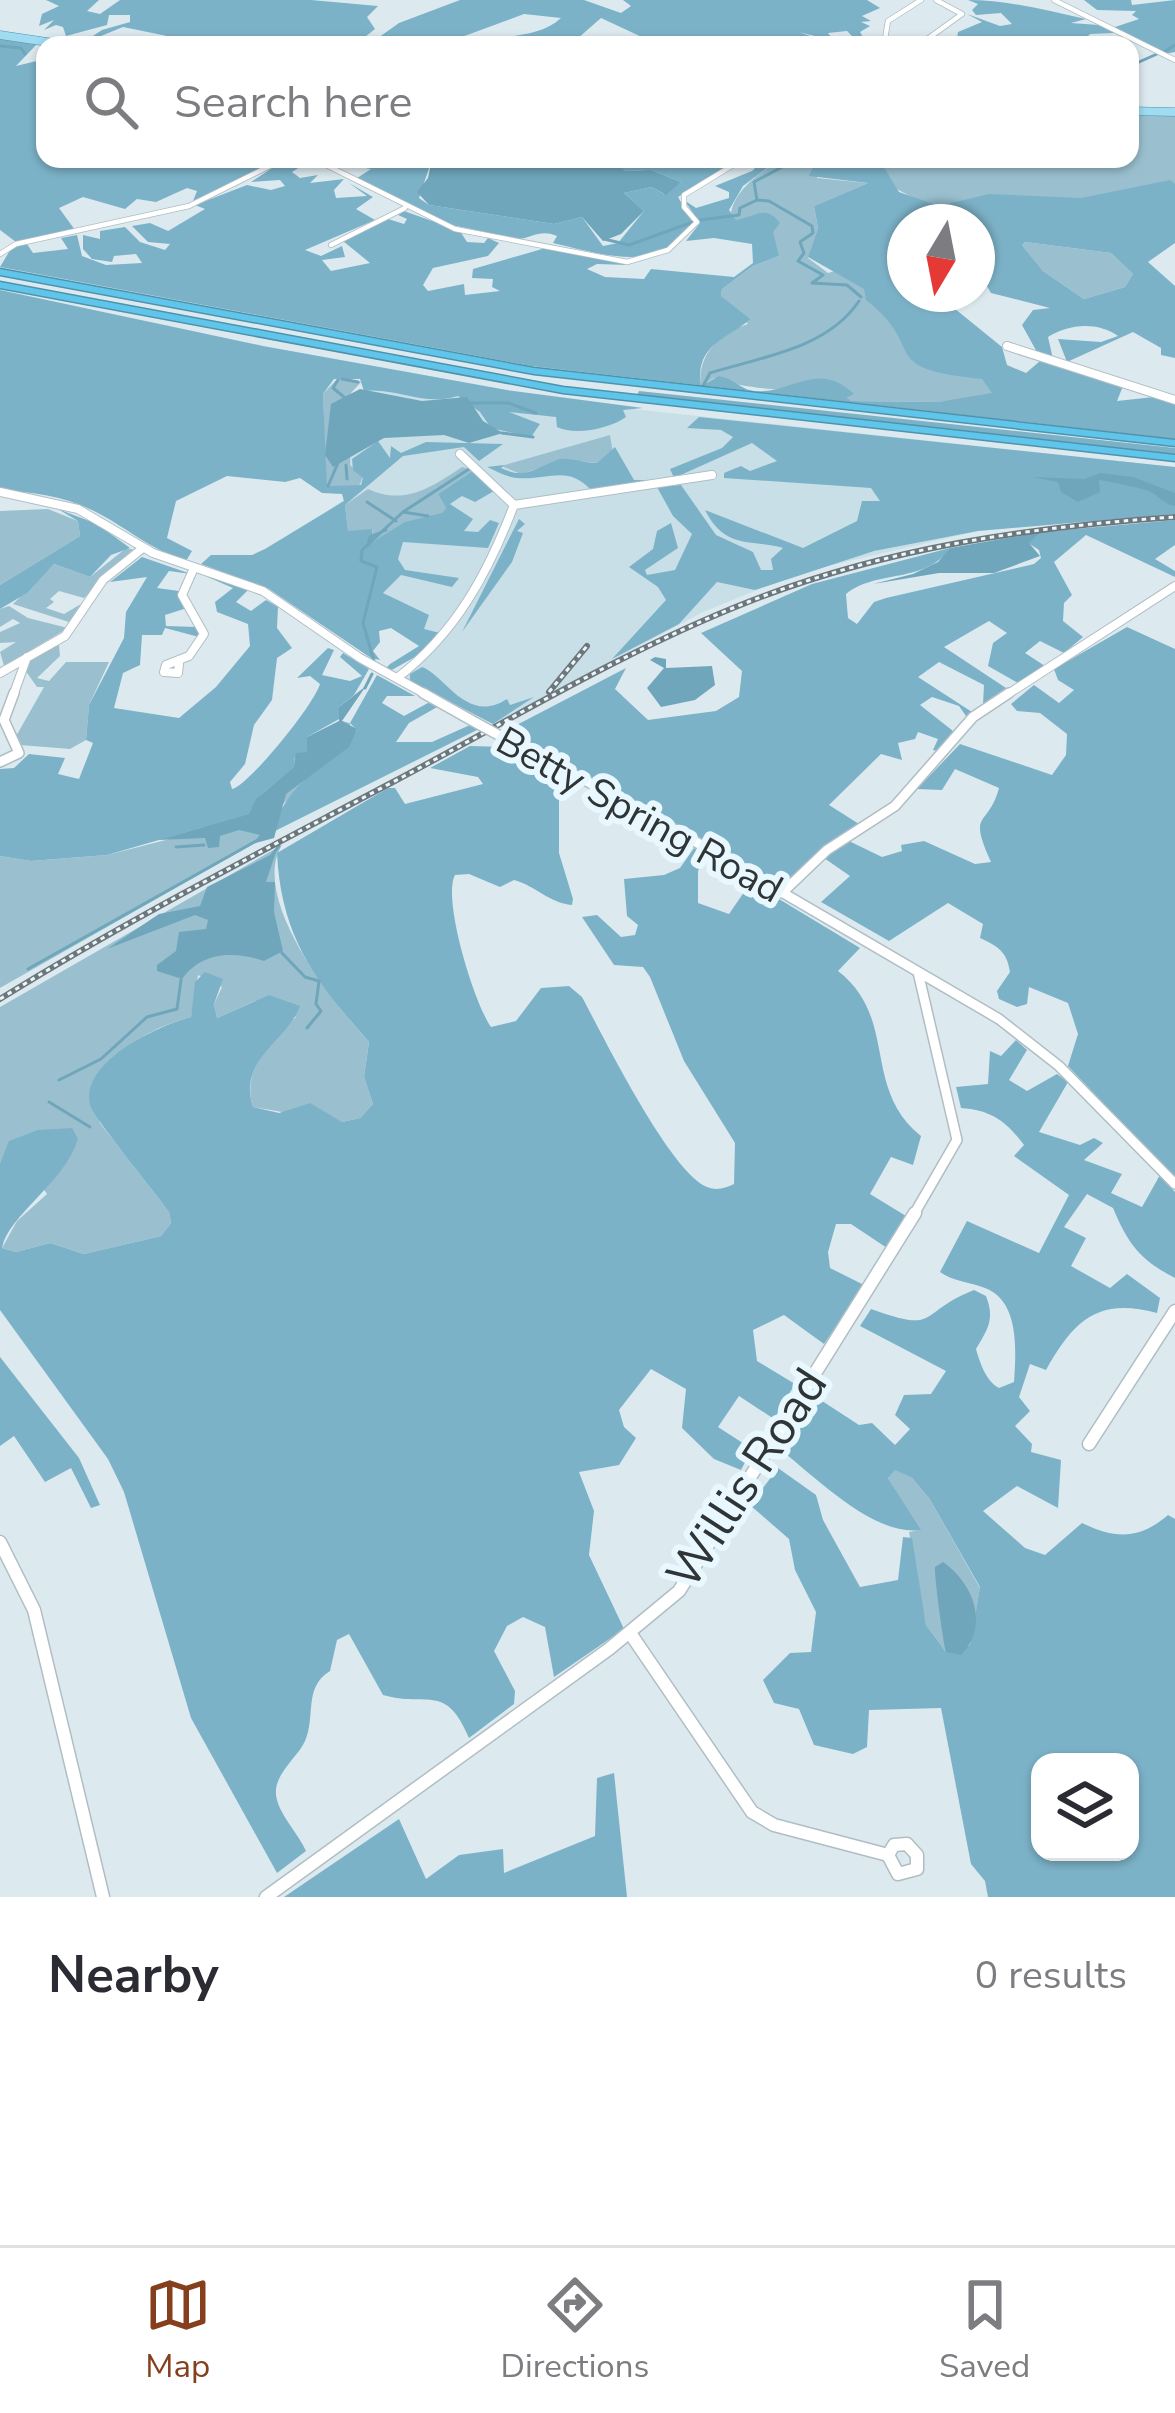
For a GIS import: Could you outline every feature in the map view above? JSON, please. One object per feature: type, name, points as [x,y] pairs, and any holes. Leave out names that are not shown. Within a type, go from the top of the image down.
[{"type":"highway","points":[[0,272],[551,374],[1175,443]]},
{"type":"highway","points":[[0,285],[563,390],[1175,458]]},
{"type":"main road","points":[[0,35],[36,40]]},
{"type":"main road","points":[[1139,111],[1175,112]]},
{"type":"street","points":[[886,36],[889,21],[921,0]]},
{"type":"street","points":[[931,36],[962,12],[936,0]]},
{"type":"street","points":[[1054,0],[1127,36]]},
{"type":"street","points":[[1139,42],[1175,60]]},
{"type":"street","points":[[0,254],[16,244],[155,219],[241,185],[269,168]]},
{"type":"street","points":[[331,168],[455,229],[641,261],[694,232],[697,222],[684,207],[684,195],[728,168]]},
{"type":"street","points":[[331,245],[405,208]]},
{"type":"street","points":[[1007,346],[1175,400]]},
{"type":"street","points":[[460,454],[514,505]]},
{"type":"street","points":[[514,505],[712,475]]},
{"type":"street","name":"Betty Spring Road","points":[[0,495],[66,506],[103,521],[143,548],[268,594],[397,678],[918,971],[1039,1048],[1175,1184]]},
{"type":"street","points":[[397,678],[452,631],[514,505]]},
{"type":"street","points":[[0,673],[65,636],[107,576],[143,548]]},
{"type":"street","points":[[179,664],[198,648],[204,634],[182,593],[194,568]]},
{"type":"street","points":[[782,893],[820,856],[901,800],[968,722],[1175,586]]},
{"type":"street","points":[[0,762],[19,754],[4,720],[27,657]]},
{"type":"street","name":"Willis Road","points":[[266,1897],[630,1633],[680,1591],[700,1565],[954,1147],[957,1126],[918,971]]},
{"type":"street","points":[[1089,1444],[1175,1310]]},
{"type":"street","points":[[0,1542],[34,1610],[103,1897]]},
{"type":"street","points":[[630,1633],[752,1812],[774,1825],[888,1856]]},
{"type":"shaded area","points":[[46,0],[99,0],[87,11],[100,14],[120,0],[311,0],[378,6],[367,17],[375,29],[366,36],[167,36],[123,27],[93,36],[130,22],[130,15],[109,15],[107,25],[66,36],[63,27],[56,25],[44,30],[54,20],[39,26],[42,14],[59,6]]},
{"type":"shaded area","points":[[460,0],[584,0],[621,13],[631,6],[623,0],[867,0],[880,8],[862,16],[871,21],[861,22],[870,26],[860,32],[862,36],[847,31],[828,33],[830,36],[799,32],[810,36],[640,36],[601,18],[580,36],[508,36],[538,31],[561,18],[524,14],[464,36],[381,36],[399,23]]},
{"type":"shaded area","points":[[968,0],[1086,19],[1071,23],[1099,25],[1115,33],[957,36],[982,22],[967,14],[1000,26],[1012,24],[1001,13],[976,15],[972,10],[978,4]]},
{"type":"shaded area","points":[[1084,0],[1131,0],[1132,5],[1175,0],[1175,52],[1165,54],[1139,41],[1139,36],[1112,28],[1139,19],[1132,15],[1136,11],[1097,10]]},
{"type":"shaded area","points":[[0,37],[36,44],[16,66],[36,61],[36,168],[261,168],[198,201],[193,201],[197,191],[187,188],[156,202],[137,199],[125,209],[83,197],[59,208],[75,230],[16,242],[0,230]]},
{"type":"shaded area","points":[[1139,113],[1175,114],[1175,184],[1142,188],[1107,206],[925,204],[891,186],[880,168],[1139,168]]},
{"type":"shaded area","points":[[272,168],[298,168],[292,172],[300,178],[318,175],[310,183],[344,179],[334,190],[336,198],[367,196],[349,183],[373,197],[356,209],[375,220],[305,250],[321,256],[342,246],[345,257],[322,260],[331,271],[370,263],[343,241],[385,218],[404,224],[407,219],[398,215],[404,211],[460,231],[467,242],[484,243],[488,238],[499,243],[488,256],[433,268],[423,285],[428,291],[464,284],[465,295],[500,291],[492,287],[493,279],[472,278],[473,269],[549,247],[628,265],[597,264],[587,269],[605,277],[644,279],[651,269],[734,277],[753,263],[752,244],[714,238],[686,241],[700,223],[684,200],[696,208],[729,198],[729,192],[715,186],[755,168],[767,168],[743,186],[729,210],[736,220],[760,213],[775,217],[780,223],[773,232],[779,256],[753,266],[722,289],[721,296],[750,319],[716,343],[703,360],[701,385],[531,366],[0,267],[12,247],[27,244],[33,253],[68,249],[61,238],[77,235],[82,256],[106,265],[142,263],[136,254],[114,256],[112,262],[92,259],[83,249],[83,235],[100,239],[100,231],[125,227],[140,242],[165,250],[170,244],[148,242],[132,226],[150,223],[168,231],[205,209],[195,205],[247,185],[271,190],[285,186],[280,180],[251,182]]},
{"type":"shaded area","points":[[366,168],[429,168],[419,198],[429,205],[554,224],[582,217],[603,246],[618,243],[644,211],[624,193],[652,187],[664,194],[681,182],[651,170],[624,168],[725,168],[678,197],[694,225],[680,241],[647,256],[629,257],[553,243],[557,236],[551,234],[519,239],[442,223],[354,180],[371,169]]},
{"type":"shaded area","points":[[430,168],[624,168],[651,170],[681,182],[666,195],[652,187],[624,193],[644,211],[621,234],[603,241],[582,217],[554,224],[429,205],[417,192]]},
{"type":"shaded area","points":[[768,168],[817,168],[817,178],[868,183],[814,206],[818,228],[808,258],[828,273],[841,269],[887,306],[887,312],[895,312],[970,372],[1015,395],[938,402],[851,401],[846,399],[853,394],[766,389],[714,378],[701,386],[703,364],[712,347],[748,324],[721,296],[722,289],[753,266],[779,256],[730,223],[740,193]]},
{"type":"shaded area","points":[[813,168],[884,168],[899,192],[933,204],[887,204],[887,312],[959,312],[1002,347],[1007,365],[1026,373],[1040,361],[1123,386],[1117,401],[1154,397],[1175,403],[1175,439],[702,385],[719,376],[749,390],[767,391],[828,379],[854,394],[847,398],[851,401],[938,402],[992,393],[982,379],[927,369],[914,362],[885,317],[866,300],[864,289],[808,257],[818,228],[814,206],[868,183],[809,176]]},
{"type":"shaded area","points":[[1170,180],[1175,184],[1175,243],[1148,262],[1175,286],[1175,358],[1161,355],[1161,348],[1133,332],[1067,362],[1058,339],[1101,342],[1118,336],[1083,326],[1048,337],[1053,359],[1038,354],[1022,325],[1033,310],[1050,308],[995,294],[995,204],[947,204],[989,194],[1081,198]],"holes":[[[1022,245],[1111,253],[1133,274],[1125,287],[1084,299],[1043,271]]]},
{"type":"shaded area","points":[[1022,245],[1111,253],[1133,274],[1125,287],[1084,299],[1043,271]]},
{"type":"shaded area","points":[[0,290],[263,346],[507,390],[643,408],[623,410],[626,417],[619,421],[582,431],[557,427],[556,417],[509,412],[540,424],[531,437],[491,428],[480,412],[458,396],[433,399],[364,391],[360,379],[334,379],[323,394],[327,486],[361,485],[363,478],[353,470],[352,459],[378,441],[390,458],[391,446],[401,453],[426,442],[503,444],[479,461],[464,447],[403,456],[345,505],[348,531],[372,529],[374,541],[405,522],[442,513],[446,508],[438,494],[474,470],[494,491],[475,502],[462,496],[450,504],[473,519],[464,531],[478,532],[490,520],[499,523],[488,548],[403,542],[398,559],[405,570],[459,578],[452,587],[401,575],[383,593],[429,615],[424,629],[440,633],[422,653],[390,671],[386,668],[390,664],[419,646],[391,628],[379,631],[380,642],[373,651],[380,660],[371,658],[269,589],[201,564],[211,555],[252,555],[265,549],[344,501],[342,494],[322,493],[300,478],[285,482],[227,476],[176,501],[167,538],[192,551],[186,561],[83,506],[0,490]]},
{"type":"shaded area","points":[[398,370],[558,401],[1175,467],[1175,513],[978,531],[802,572],[703,612],[493,724],[397,674],[428,649],[355,608],[331,631],[269,589],[236,575],[355,492],[241,457]]},
{"type":"shaded area","points":[[339,377],[361,382],[351,393],[350,465],[363,477],[358,488],[326,486],[323,394]]},
{"type":"shaded area","points":[[360,389],[422,401],[467,397],[483,421],[503,433],[469,443],[444,435],[384,438],[333,467],[325,455],[331,404]]},
{"type":"shaded area","points":[[639,391],[1175,448],[1175,454],[637,395]]},
{"type":"shaded area","points":[[699,417],[1175,467],[1175,514],[978,531],[874,551],[755,590],[717,582],[679,624],[612,659],[666,600],[658,587],[629,567],[653,549],[657,531],[671,523],[678,548],[645,570],[647,575],[675,570],[692,534],[673,516],[657,487],[681,485],[716,535],[753,552],[761,570],[773,570],[771,559],[783,548],[730,537],[705,510],[803,548],[857,521],[862,501],[880,501],[871,488],[724,478],[724,473],[741,466],[750,471],[777,461],[752,443],[674,478],[670,469],[722,448],[733,437],[721,430],[687,428]]},
{"type":"shaded area","points":[[610,435],[613,453],[597,463],[567,460],[521,474],[501,466]]},
{"type":"shaded area","points":[[615,447],[634,480],[659,480],[591,490],[565,476],[516,478],[487,467],[504,465],[501,468],[524,473],[561,459],[597,463]]},
{"type":"shaded area","points":[[462,467],[474,470],[438,494],[446,508],[442,514],[373,541],[373,530],[348,532],[345,505],[368,489],[406,495]]},
{"type":"shaded area","points":[[1101,473],[1133,477],[1175,493],[1175,506],[1149,491],[1099,480],[1100,492],[1078,502],[1061,492],[1058,482],[1032,477],[1084,479]]},
{"type":"shaded area","points":[[48,509],[78,521],[80,536],[0,585],[0,511]]},
{"type":"shaded area","points":[[58,509],[97,524],[130,548],[111,555],[90,577],[54,564],[27,593],[0,609],[0,585],[80,536],[78,521]]},
{"type":"shaded area","points":[[519,519],[525,524],[517,531],[523,533],[512,562],[462,632]]},
{"type":"shaded area","points":[[1175,520],[1175,545],[1155,559],[1175,571],[1175,577],[1086,535],[1054,562],[1072,595],[1064,603],[1063,621],[1083,637],[1064,653],[1040,641],[1025,653],[1045,666],[1018,683],[988,666],[993,643],[1007,633],[989,621],[944,647],[1006,688],[983,704],[984,685],[939,662],[918,677],[972,712],[966,716],[959,706],[932,697],[920,705],[953,731],[937,751],[933,750],[938,739],[918,732],[915,739],[898,743],[902,760],[881,754],[829,805],[859,824],[782,885],[505,731],[626,668],[615,689],[648,720],[716,711],[739,697],[742,671],[701,633],[812,584],[950,548],[928,567],[872,581],[846,594],[848,618],[857,624],[874,602],[1034,564],[1041,558],[1039,550],[1028,543],[1041,532]]},
{"type":"shaded area","points":[[1041,532],[1029,543],[1040,556],[994,573],[939,573],[873,584],[913,574],[938,562],[950,548]]},
{"type":"shaded area","points":[[125,549],[133,549],[84,598],[59,591],[50,599],[54,602],[46,608],[64,614],[81,604],[72,623],[13,604],[54,564],[90,577]]},
{"type":"shaded area","points":[[142,557],[191,574],[169,571],[157,588],[179,591],[184,609],[165,615],[166,626],[197,627],[199,637],[165,628],[162,635],[142,635],[140,665],[123,673],[114,708],[179,718],[216,687],[250,646],[248,624],[217,612],[215,602],[233,588],[203,575],[248,590],[236,602],[251,611],[266,600],[278,607],[277,628],[292,648],[277,658],[272,700],[254,725],[245,764],[230,782],[232,789],[265,760],[306,709],[320,684],[310,676],[297,678],[328,648],[334,650],[322,675],[350,681],[362,676],[340,657],[343,653],[369,669],[354,695],[339,707],[341,718],[307,737],[307,752],[294,758],[294,767],[260,795],[249,814],[107,855],[31,861],[0,856],[0,769],[14,768],[29,754],[65,758],[58,774],[79,779],[93,743],[86,740],[89,705],[124,638],[126,612],[147,577],[110,582]]},
{"type":"shaded area","points":[[9,606],[28,618],[68,628],[4,666],[0,652],[16,642],[0,643],[0,632],[20,623],[13,619],[0,627],[0,609]]},
{"type":"shaded area","points":[[1127,627],[1175,649],[1175,1179],[1068,1066],[1078,1034],[1068,1003],[1029,987],[1027,1004],[1017,1007],[999,999],[997,991],[1010,972],[1009,965],[1001,950],[980,938],[983,924],[948,903],[889,941],[821,902],[850,876],[824,858],[849,841],[882,857],[902,851],[901,845],[924,841],[975,864],[991,862],[980,826],[999,788],[955,769],[942,790],[917,789],[960,744],[1052,775],[1066,755],[1067,734],[1040,713],[1017,711],[1011,704],[1034,685],[1059,703],[1074,690],[1058,680],[1054,669]]},
{"type":"shaded area","points":[[59,645],[60,656],[37,678],[49,681],[66,662],[109,662],[89,705],[86,740],[70,749],[20,745],[15,738],[44,687],[37,687],[25,670],[30,660]]},
{"type":"shaded area","points":[[666,659],[666,668],[712,666],[715,685],[695,700],[661,707],[647,688],[664,668],[650,660]]},
{"type":"shaded area","points":[[422,667],[458,696],[480,706],[507,699],[510,705],[534,697],[493,724],[410,681],[410,674]]},
{"type":"shaded area","points":[[377,675],[415,696],[387,696],[382,703],[404,716],[428,703],[439,706],[409,723],[396,742],[432,742],[470,725],[479,729],[271,833],[298,786],[357,730],[350,723]]},
{"type":"shaded area","points":[[366,686],[342,721],[357,729],[349,747],[286,794],[274,838],[252,844],[260,835],[239,830],[220,836],[219,847],[208,848],[205,838],[158,840],[249,814],[256,799],[294,767],[296,753],[307,752],[307,737],[339,721],[339,707]]},
{"type":"shaded area","points":[[342,721],[350,723],[350,743],[281,806],[274,838],[265,837],[0,988],[0,856],[31,861],[107,855],[197,832]]},
{"type":"shaded area","points":[[470,746],[504,747],[559,776],[559,853],[573,899],[572,905],[564,904],[514,880],[500,887],[469,874],[455,875],[453,906],[462,951],[491,1027],[516,1021],[541,988],[569,986],[582,997],[638,1101],[675,1156],[707,1187],[734,1184],[735,1143],[684,1061],[650,977],[643,967],[614,965],[582,917],[597,915],[621,937],[635,935],[638,925],[627,916],[624,879],[664,875],[680,868],[694,848],[706,855],[698,871],[698,903],[729,914],[751,882],[860,948],[838,971],[868,1010],[891,1097],[921,1136],[913,1165],[891,1157],[870,1194],[906,1216],[887,1248],[851,1224],[836,1224],[828,1252],[830,1268],[864,1285],[824,1344],[784,1315],[753,1330],[757,1361],[795,1384],[774,1419],[739,1396],[718,1427],[752,1449],[741,1470],[714,1459],[682,1428],[686,1389],[651,1369],[619,1410],[624,1427],[636,1438],[619,1465],[579,1472],[594,1511],[589,1555],[624,1629],[554,1677],[545,1627],[523,1617],[507,1626],[494,1651],[515,1691],[514,1704],[469,1738],[452,1709],[443,1703],[383,1695],[349,1634],[337,1640],[330,1671],[313,1694],[305,1741],[277,1783],[282,1812],[306,1851],[277,1873],[191,1718],[124,1492],[108,1459],[0,1310],[0,1163],[9,1141],[38,1130],[72,1128],[78,1139],[61,1170],[14,1223],[2,1248],[16,1252],[50,1243],[84,1254],[161,1236],[171,1223],[169,1212],[94,1112],[90,1089],[97,1074],[125,1048],[191,1017],[195,982],[205,972],[223,979],[214,1004],[217,1018],[269,995],[300,1006],[257,1063],[250,1090],[253,1107],[279,1113],[310,1103],[342,1122],[360,1118],[373,1104],[364,1077],[369,1042],[317,977],[293,933],[277,853],[388,788],[395,788],[405,804],[483,784],[478,777],[430,768]]},
{"type":"shaded area","points":[[282,845],[275,867],[286,921],[317,977],[369,1042],[364,1077],[373,1104],[360,1118],[342,1122],[253,1107],[254,1068],[268,1045],[296,1017],[255,1001],[217,1018],[214,1004],[222,987],[198,975],[191,1017],[133,1043],[110,1063],[91,1090],[100,1123],[169,1212],[171,1223],[161,1236],[84,1254],[50,1243],[16,1252],[2,1248],[17,1221],[47,1194],[10,1141],[0,1163],[0,1007]]},
{"type":"shaded area","points":[[276,852],[266,882],[275,882],[274,912],[283,951],[264,961],[231,955],[209,958],[182,979],[157,971],[157,965],[176,951],[179,932],[206,929],[208,920],[195,915],[107,949],[159,914],[200,906],[207,887]]},
{"type":"shaded area","points":[[1016,1040],[1027,1050],[1009,1080],[1027,1091],[1057,1074],[1068,1082],[1039,1132],[1080,1145],[1094,1138],[1103,1143],[1084,1160],[1122,1174],[1111,1193],[1142,1207],[1160,1175],[1175,1192],[1175,1278],[1136,1250],[1113,1208],[1087,1194],[1064,1227],[1086,1238],[1071,1266],[1110,1288],[1127,1274],[1160,1298],[1157,1313],[1103,1311],[1078,1326],[1046,1370],[1030,1364],[1019,1397],[1030,1411],[1015,1426],[1032,1444],[1031,1452],[1061,1460],[1058,1508],[1017,1486],[983,1511],[1025,1548],[1045,1555],[1082,1523],[1127,1534],[1147,1529],[1168,1515],[1175,1519],[1175,1897],[988,1897],[985,1881],[971,1864],[941,1708],[869,1710],[867,1747],[853,1754],[814,1745],[799,1709],[774,1703],[763,1680],[790,1653],[811,1652],[816,1612],[795,1570],[789,1539],[750,1505],[778,1468],[816,1495],[823,1520],[860,1587],[898,1580],[903,1537],[912,1538],[926,1625],[946,1652],[970,1645],[980,1587],[929,1498],[912,1478],[895,1470],[888,1478],[921,1530],[903,1530],[864,1514],[778,1448],[816,1397],[859,1425],[872,1423],[895,1445],[910,1429],[895,1415],[904,1395],[931,1394],[946,1371],[860,1326],[871,1309],[919,1320],[974,1290],[986,1296],[990,1318],[976,1349],[994,1385],[999,1388],[1014,1382],[1013,1329],[1005,1304],[985,1288],[940,1272],[967,1221],[1039,1253],[1069,1195],[1014,1156],[1024,1145],[1004,1123],[981,1111],[961,1108],[956,1087],[988,1084],[990,1051],[1001,1056]]},
{"type":"shaded area","points":[[0,1357],[79,1458],[100,1505],[91,1508],[71,1468],[45,1482],[14,1436],[0,1446]]},
{"type":"shaded area","points":[[894,1469],[912,1478],[929,1498],[980,1588],[970,1645],[946,1652],[926,1625],[909,1532],[920,1530],[888,1478]]},
{"type":"shaded area","points":[[943,1562],[963,1581],[974,1605],[975,1631],[961,1655],[946,1652],[935,1572]]},
{"type":"shaded area","points":[[614,1773],[627,1897],[284,1897],[399,1819],[426,1879],[459,1855],[503,1849],[504,1873],[595,1836],[597,1778]]},
{"type":"waterway","points":[[1164,52],[1175,45]]},
{"type":"waterway","points":[[0,46],[21,48],[25,54]]},
{"type":"waterway","points":[[1139,62],[1157,54]]},
{"type":"waterway","points":[[757,200],[754,182],[780,168]]},
{"type":"waterway","points":[[700,220],[739,215],[740,208],[757,200]]},
{"type":"waterway","points":[[757,200],[769,201],[812,226],[813,233],[800,242],[804,253],[798,261],[823,275],[812,283],[847,285],[861,297]]},
{"type":"waterway","points":[[604,239],[629,245],[693,222]]},
{"type":"waterway","points":[[703,386],[710,373],[811,341],[846,317],[859,301]]},
{"type":"waterway","points":[[342,379],[358,382]]},
{"type":"waterway","points":[[338,380],[333,388],[344,397]]},
{"type":"waterway","points":[[469,403],[508,403],[536,413]]},
{"type":"waterway","points":[[502,433],[533,437]]},
{"type":"waterway","points":[[328,486],[338,463]]},
{"type":"waterway","points":[[346,465],[347,479]]},
{"type":"waterway","points":[[403,512],[469,469]]},
{"type":"waterway","points":[[367,502],[394,520]]},
{"type":"waterway","points":[[394,520],[403,512]]},
{"type":"waterway","points":[[403,512],[428,516]]},
{"type":"waterway","points":[[381,532],[394,520]]},
{"type":"waterway","points":[[381,532],[386,530]]},
{"type":"waterway","points":[[368,544],[370,537],[381,532]]},
{"type":"waterway","points":[[368,544],[381,532]]},
{"type":"waterway","points":[[368,544],[361,561],[377,567],[363,623],[374,661]]},
{"type":"waterway","points":[[365,688],[372,674]]},
{"type":"waterway","points":[[28,969],[256,841]]},
{"type":"waterway","points":[[176,847],[204,845]]},
{"type":"waterway","points":[[272,855],[279,846]]},
{"type":"waterway","points":[[282,953],[305,977],[319,981],[316,1004],[321,1011],[307,1028]]},
{"type":"waterway","points":[[59,1080],[101,1059],[147,1017],[177,1009],[181,980]]},
{"type":"waterway","points":[[49,1102],[90,1127]]},
{"type":"railway","points":[[0,999],[145,914],[567,688],[748,602],[852,567],[958,543],[1175,517]]},
{"type":"railway","points":[[549,692],[587,646]]}]
